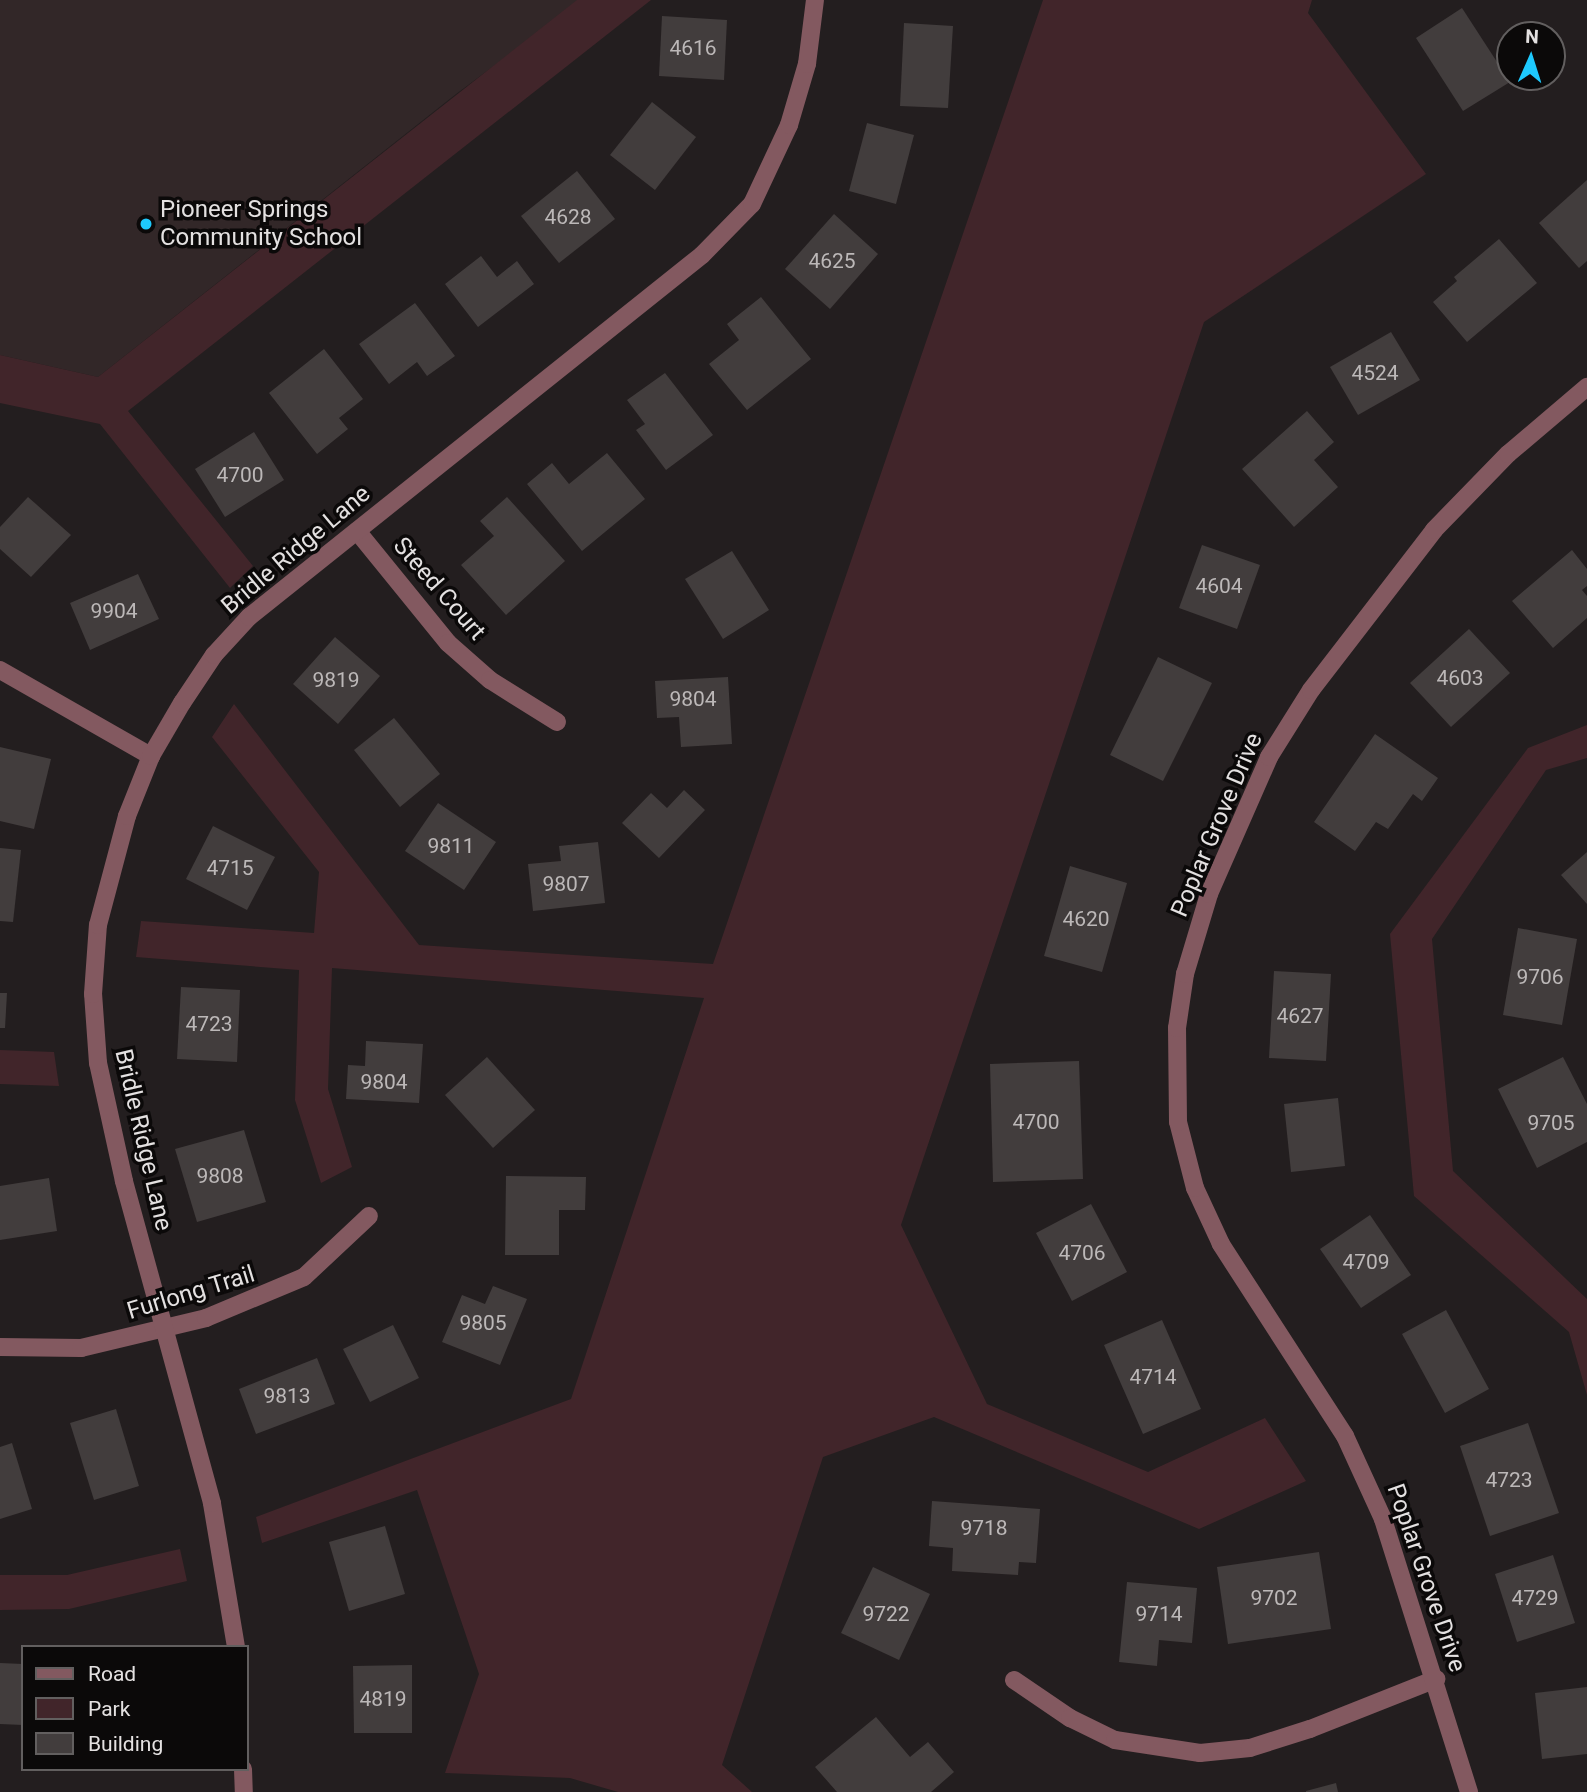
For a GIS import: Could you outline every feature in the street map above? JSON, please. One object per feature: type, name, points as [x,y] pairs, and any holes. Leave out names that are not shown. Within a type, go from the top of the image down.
[{"type":"street","name":"Bridle Ridge Lane","points":[[236,1645],[212,1503],[164,1329],[97,1063],[93,994],[97,925],[108,877],[150,756],[214,655],[249,617],[702,255],[752,204],[789,125],[807,64],[815,0]]},
{"type":"street","name":"Poplar Grove Drive","points":[[1469,1792],[1436,1679],[1383,1519],[1345,1436],[1221,1244],[1195,1188],[1178,1122],[1174,1073],[1177,1028],[1185,974],[1209,894],[1269,757],[1311,690],[1434,530],[1508,454],[1587,387]]},
{"type":"street","name":"Steed Court","points":[[357,531],[448,643],[490,680],[557,722]]},
{"type":"street","points":[[0,670],[150,756]]},
{"type":"street","name":"Furlong Trail","points":[[0,1347],[81,1348],[206,1318],[304,1277],[369,1216]]},
{"type":"street","points":[[1014,1680],[1070,1718],[1115,1740],[1199,1754],[1250,1748],[1310,1729],[1436,1679]]},
{"type":"street","points":[[243,1771],[244,1792]]},
{"type":"shaded area","name":"Pioneer Springs Community School","points":[[0,0],[583,0],[456,94],[98,377],[0,355]]},
{"type":"green space","points":[[577,0],[651,0],[128,411],[253,566],[230,588],[100,424],[0,403],[0,355],[98,377]]},
{"type":"green space","points":[[1043,0],[1312,0],[1308,13],[1426,174],[1204,322],[901,1225],[987,1404],[1148,1472],[1265,1418],[1306,1481],[1199,1529],[934,1417],[823,1457],[722,1765],[752,1792],[618,1792],[570,1778],[445,1773],[479,1674],[417,1490],[262,1543],[256,1517],[571,1399],[704,998],[332,968],[328,1089],[352,1167],[321,1183],[295,1100],[299,970],[136,957],[141,921],[314,933],[319,872],[212,737],[234,704],[419,945],[713,964]]},
{"type":"green space","points":[[1587,725],[1587,758],[1546,770],[1432,939],[1453,1171],[1587,1299],[1587,1395],[1569,1332],[1414,1196],[1390,934],[1528,748]]},
{"type":"green space","points":[[0,1050],[54,1052],[59,1086],[0,1084]]},
{"type":"green space","points":[[180,1549],[187,1581],[69,1609],[0,1610],[0,1575],[67,1575]]},
{"type":"building","points":[[1462,8],[1496,60],[1496,91],[1463,111],[1416,38]]},
{"type":"building","points":[[662,16],[727,20],[724,80],[659,76]]},
{"type":"building","points":[[904,23],[953,26],[948,108],[900,106]]},
{"type":"building","points":[[652,102],[696,137],[655,190],[610,155]]},
{"type":"building","points":[[867,123],[914,135],[896,204],[849,191]]},
{"type":"building","points":[[577,171],[615,219],[559,263],[521,216]]},
{"type":"building","points":[[1587,180],[1587,261],[1579,268],[1539,223]]},
{"type":"building","points":[[834,214],[878,254],[830,309],[785,269]]},
{"type":"building","points":[[1499,239],[1537,283],[1467,342],[1433,302],[1457,281],[1454,277]]},
{"type":"building","points":[[481,256],[497,277],[517,261],[534,284],[478,327],[445,284]]},
{"type":"building","points":[[761,297],[811,359],[747,410],[709,364],[739,340],[727,324]]},
{"type":"building","points":[[415,303],[455,356],[427,376],[417,362],[389,384],[359,344]]},
{"type":"building","points":[[1391,332],[1420,380],[1358,415],[1330,367]]},
{"type":"building","points":[[324,349],[363,399],[339,418],[348,429],[317,454],[269,393]]},
{"type":"building","points":[[665,373],[713,435],[666,470],[636,430],[645,424],[627,400]]},
{"type":"building","points":[[1307,411],[1334,442],[1314,460],[1338,487],[1294,527],[1242,469]]},
{"type":"building","points":[[254,432],[284,480],[225,517],[195,469]]},
{"type":"building","points":[[607,453],[645,499],[582,551],[527,484],[552,463],[569,484]]},
{"type":"building","points":[[28,497],[71,535],[31,577],[0,549],[0,527]]},
{"type":"building","points":[[507,497],[565,561],[506,615],[461,565],[494,536],[480,521]]},
{"type":"building","points":[[1202,545],[1260,565],[1237,629],[1179,608]]},
{"type":"building","points":[[1572,550],[1587,569],[1587,586],[1582,590],[1587,596],[1587,618],[1553,648],[1512,601]]},
{"type":"building","points":[[732,551],[769,610],[723,639],[685,579]]},
{"type":"building","points":[[138,574],[159,619],[90,650],[70,603]]},
{"type":"building","points":[[1469,629],[1510,673],[1451,727],[1410,683]]},
{"type":"building","points":[[335,637],[380,676],[338,724],[293,684]]},
{"type":"building","points":[[1158,657],[1212,683],[1163,781],[1110,755]]},
{"type":"building","points":[[728,677],[732,744],[681,747],[679,717],[657,718],[655,681]]},
{"type":"building","points":[[394,718],[440,774],[400,807],[354,750]]},
{"type":"building","points":[[1375,734],[1438,778],[1422,801],[1413,794],[1388,829],[1376,822],[1355,851],[1314,822]]},
{"type":"building","points":[[0,747],[51,759],[34,829],[0,821]]},
{"type":"building","points":[[684,790],[705,810],[659,858],[622,823],[651,793],[667,808]]},
{"type":"building","points":[[438,803],[496,842],[464,890],[405,851]]},
{"type":"building","points":[[213,826],[275,857],[247,910],[186,879]]},
{"type":"building","points":[[598,842],[605,903],[533,911],[528,864],[561,861],[559,846]]},
{"type":"building","points":[[0,848],[21,850],[13,922],[0,921]]},
{"type":"building","points":[[1587,852],[1587,904],[1561,875]]},
{"type":"building","points":[[1070,866],[1127,883],[1102,972],[1044,956]]},
{"type":"building","points":[[1518,928],[1577,939],[1562,1025],[1503,1015]]},
{"type":"building","points":[[1274,971],[1331,974],[1326,1061],[1269,1058]]},
{"type":"building","points":[[181,987],[240,990],[237,1062],[177,1059]]},
{"type":"building","points":[[0,993],[7,993],[5,1028],[0,1028]]},
{"type":"building","points":[[366,1041],[423,1044],[419,1103],[346,1099],[348,1065],[365,1066]]},
{"type":"building","points":[[487,1057],[535,1110],[493,1148],[445,1095]]},
{"type":"building","points":[[1563,1057],[1587,1104],[1587,1142],[1537,1168],[1498,1089]]},
{"type":"building","points":[[1079,1061],[1083,1179],[993,1182],[990,1064]]},
{"type":"building","points":[[1338,1098],[1345,1166],[1291,1172],[1284,1104]]},
{"type":"building","points":[[244,1130],[266,1202],[197,1222],[175,1149]]},
{"type":"building","points":[[506,1176],[586,1177],[585,1210],[559,1210],[559,1255],[505,1255]]},
{"type":"building","points":[[49,1178],[57,1231],[0,1240],[0,1186]]},
{"type":"building","points":[[1091,1204],[1127,1272],[1072,1301],[1036,1233]]},
{"type":"building","points":[[1370,1215],[1411,1275],[1361,1308],[1320,1249]]},
{"type":"building","points":[[493,1286],[527,1299],[500,1365],[442,1342],[462,1295],[485,1304]]},
{"type":"building","points":[[1446,1310],[1489,1389],[1445,1413],[1402,1334]]},
{"type":"building","points":[[1162,1320],[1201,1409],[1143,1434],[1104,1345]]},
{"type":"building","points":[[393,1325],[419,1378],[370,1402],[343,1349]]},
{"type":"building","points":[[317,1358],[335,1404],[256,1434],[239,1389]]},
{"type":"building","points":[[116,1409],[139,1486],[94,1500],[70,1423]]},
{"type":"building","points":[[1528,1423],[1559,1513],[1490,1536],[1460,1446]]},
{"type":"building","points":[[12,1443],[32,1509],[0,1519],[0,1447]]},
{"type":"building","points":[[932,1501],[1040,1509],[1036,1563],[1019,1562],[1018,1575],[952,1571],[953,1548],[929,1546]]},
{"type":"building","points":[[385,1526],[405,1594],[349,1611],[329,1542]]},
{"type":"building","points":[[1319,1552],[1331,1629],[1228,1644],[1217,1567]]},
{"type":"building","points":[[1553,1555],[1575,1623],[1517,1642],[1495,1574]]},
{"type":"building","points":[[873,1567],[930,1594],[899,1660],[841,1633]]},
{"type":"building","points":[[1127,1582],[1197,1588],[1192,1643],[1159,1640],[1157,1666],[1119,1662]]},
{"type":"building","points":[[0,1663],[21,1664],[21,1725],[0,1724]]},
{"type":"building","points":[[412,1665],[412,1733],[354,1733],[353,1666]]},
{"type":"building","points":[[1587,1687],[1587,1754],[1542,1759],[1535,1693]]},
{"type":"building","points":[[876,1717],[910,1757],[928,1742],[954,1772],[931,1792],[837,1792],[815,1767]]},
{"type":"building","points":[[1336,1783],[1338,1792],[1306,1792],[1306,1791]]},
{"type":"place","name":"Pioneer Springs Community School","points":[[146,224]]}]
